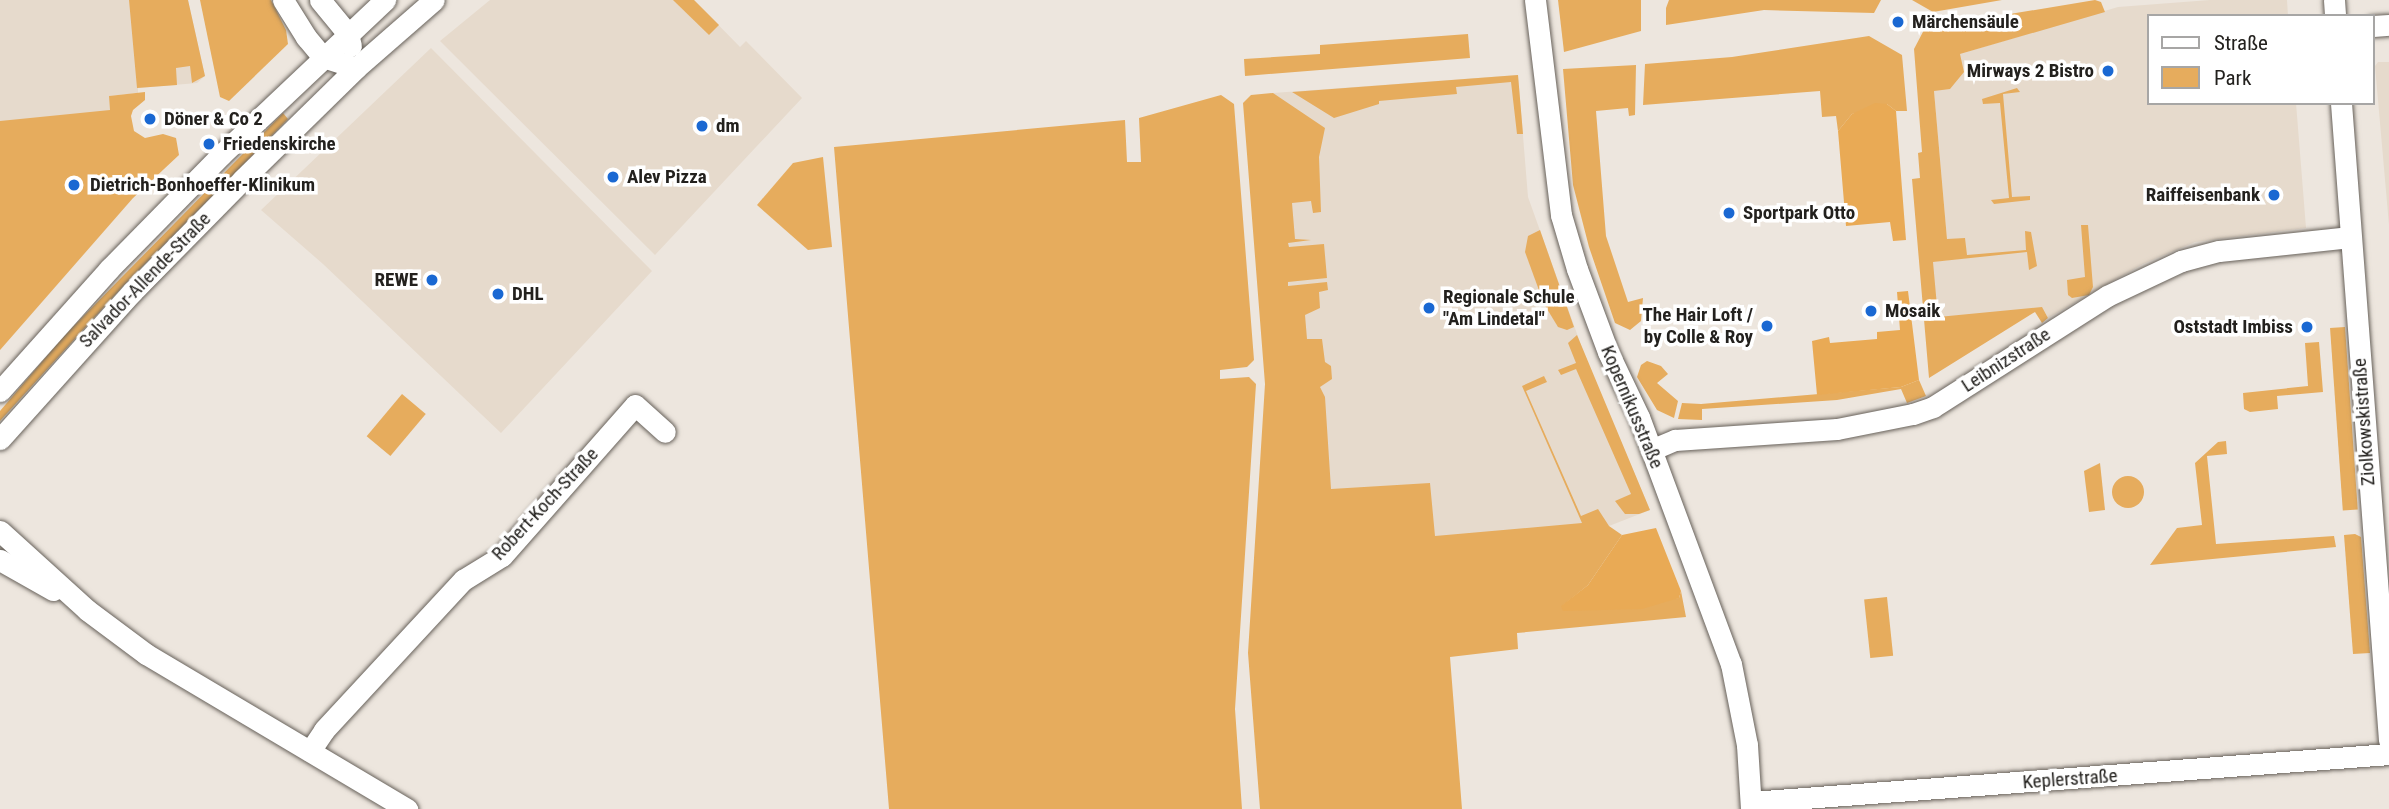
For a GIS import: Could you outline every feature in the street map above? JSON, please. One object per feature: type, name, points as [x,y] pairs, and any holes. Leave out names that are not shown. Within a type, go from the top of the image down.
[{"type":"street","points":[[283,0],[306,37],[323,57],[356,68]]},
{"type":"street","points":[[320,0],[348,34],[356,68]]},
{"type":"street","name":"Salvador-Allende-Straße","points":[[0,391],[109,269],[323,57],[385,0]]},
{"type":"street","name":"Salvador-Allende-Straße","points":[[0,439],[132,292],[356,68],[434,0]]},
{"type":"street","name":"Kopernikusstraße","points":[[1535,0],[1561,215],[1608,352],[1651,450],[1731,664],[1747,745],[1751,806]]},
{"type":"street","name":"Ziolkowskistraße","points":[[2341,105],[2350,237],[2382,556],[2389,740]]},
{"type":"street","name":"Leibnizstraße","points":[[1651,450],[1675,440],[1837,429],[1913,414],[1933,407],[2107,296],[2181,261],[2220,251],[2350,237]]},
{"type":"street","name":"Robert-Koch-Straße","points":[[310,751],[324,730],[463,580],[502,556],[635,405],[665,432]]},
{"type":"street","points":[[0,530],[87,610],[146,654],[407,809]]},
{"type":"street","points":[[0,560],[87,610]]},
{"type":"street","name":"Keplerstraße","points":[[1751,806],[2389,754]]},
{"type":"shaded area","name":"Dietrich-Bonhoeffer-Klinikum","points":[[0,0],[188,0],[205,76],[197,83],[138,88],[138,93],[109,96],[162,171],[133,198],[0,350]]},
{"type":"shaded area","points":[[490,0],[694,0],[740,47],[746,41],[802,98],[655,255],[440,41]]},
{"type":"shaded area","points":[[2210,0],[2287,0],[2288,14],[2148,14],[2148,105],[2296,105],[2306,228],[2195,242],[2143,264],[2048,318],[2042,308],[1938,318],[1932,262],[1966,258],[1947,239],[1934,91],[1960,54],[2118,7]]},
{"type":"shaded area","points":[[431,48],[652,271],[501,433],[323,264],[261,210]]},
{"type":"shaded area","points":[[2378,62],[2389,62],[2389,225],[2375,66]]},
{"type":"shaded area","name":"Regionale Schule \"Am Lindetal\"","points":[[1518,75],[1528,197],[1586,359],[1650,510],[1609,526],[1308,547],[1273,93]]},
{"type":"shaded area","points":[[1875,103],[1887,104],[1896,111],[1906,240],[1893,241],[1890,222],[1846,226],[1838,131],[1852,114]]},
{"type":"shaded area","points":[[1908,291],[1919,380],[1901,387],[1817,395],[1812,341],[1829,337],[1830,343],[1877,339],[1877,332],[1900,330],[1897,292]]},
{"type":"shaded area","points":[[1656,528],[1681,591],[1679,598],[1642,609],[1563,611],[1561,606],[1588,585],[1622,535]]},
{"type":"green space","points":[[129,0],[188,0],[205,76],[192,83],[190,66],[176,68],[177,85],[137,88]]},
{"type":"green space","points":[[200,0],[271,0],[286,30],[288,44],[229,101],[220,97]]},
{"type":"green space","points":[[673,0],[694,0],[719,25],[709,35]]},
{"type":"green space","points":[[1558,0],[1641,0],[1641,31],[1564,52]]},
{"type":"green space","points":[[1669,0],[1881,0],[1874,13],[1764,10],[1666,25]]},
{"type":"green space","points":[[1912,0],[2002,0],[1933,12]]},
{"type":"green space","points":[[2095,0],[2101,2],[2105,12],[1960,54],[1964,72],[1950,89],[1934,91],[1947,239],[1965,238],[1967,255],[2026,250],[2025,231],[2031,232],[2037,266],[2029,270],[2027,252],[1933,262],[1938,317],[2042,307],[2048,318],[2042,323],[2035,312],[1929,378],[1912,179],[1920,178],[1918,153],[1922,152],[1914,49],[1925,28]]},
{"type":"green space","points":[[1468,34],[1470,58],[1245,76],[1244,59],[1320,54],[1320,45]]},
{"type":"green space","points":[[1869,36],[1902,55],[1907,111],[1896,111],[1887,104],[1852,114],[1838,131],[1836,116],[1822,117],[1820,91],[1643,105],[1645,64],[1732,57]]},
{"type":"green space","points":[[1636,65],[1635,115],[1629,116],[1628,108],[1596,111],[1606,236],[1628,302],[1643,298],[1641,321],[1630,330],[1615,323],[1589,247],[1573,185],[1563,69]]},
{"type":"green space","points":[[1518,75],[1523,134],[1517,134],[1511,82],[1456,87],[1457,94],[1379,101],[1379,104],[1334,118],[1292,92]]},
{"type":"green space","points":[[2017,88],[2020,92],[2003,94],[2012,197],[2030,196],[2030,200],[1994,204],[1991,200],[2009,198],[2000,103],[1983,104],[1982,99]]},
{"type":"green space","points":[[145,92],[145,100],[133,110],[131,116],[134,131],[145,138],[163,134],[176,138],[179,155],[133,198],[0,350],[0,121],[110,110],[109,96]]},
{"type":"green space","points":[[1273,93],[1325,128],[1319,157],[1321,212],[1313,213],[1311,201],[1292,203],[1295,239],[1311,240],[1288,243],[1289,247],[1324,244],[1327,278],[1288,282],[1288,286],[1327,282],[1328,290],[1319,292],[1320,308],[1305,315],[1307,339],[1322,339],[1325,362],[1331,366],[1332,379],[1320,387],[1325,397],[1331,489],[1430,483],[1435,536],[1582,523],[1522,386],[1544,376],[1547,382],[1526,391],[1581,516],[1598,509],[1609,526],[1622,535],[1588,585],[1562,606],[1679,598],[1681,591],[1686,617],[1517,633],[1518,649],[1450,657],[1462,809],[1260,809],[1248,653],[1265,384],[1243,103],[1251,95]]},
{"type":"green space","points":[[1221,95],[1234,104],[1254,360],[1247,367],[1220,370],[1220,379],[1249,377],[1256,384],[1235,709],[1242,809],[889,809],[834,147],[1125,120],[1127,162],[1141,162],[1139,118]]},
{"type":"green space","points":[[283,113],[288,119],[124,285],[0,421],[0,411],[64,336]]},
{"type":"green space","points":[[823,157],[832,247],[808,250],[757,205],[793,163]]},
{"type":"green space","points":[[2081,225],[2088,225],[2093,287],[2089,295],[2072,298],[2068,295],[2067,280],[2085,277]]},
{"type":"green space","points":[[1540,230],[1574,327],[1567,330],[1558,327],[1544,304],[1525,252],[1528,236]]},
{"type":"green space","points":[[2345,327],[2358,510],[2343,511],[2330,328]]},
{"type":"green space","points":[[1577,335],[1650,510],[1639,514],[1625,514],[1615,501],[1631,494],[1576,369],[1561,375],[1558,370],[1576,363],[1568,343]]},
{"type":"green space","points":[[2319,342],[2323,392],[2277,396],[2278,409],[2250,412],[2244,409],[2243,393],[2308,386],[2305,343]]},
{"type":"green space","points":[[1647,361],[1661,366],[1668,374],[1657,383],[1678,401],[1674,418],[1657,410],[1637,377],[1641,365]]},
{"type":"green space","points":[[1919,380],[1926,396],[1907,403],[1901,389],[1837,400],[1702,409],[1702,420],[1678,419],[1682,403],[1701,404],[1901,387]]},
{"type":"green space","points":[[402,394],[426,414],[390,456],[367,436]]},
{"type":"green space","points":[[2226,441],[2227,454],[2207,456],[2216,544],[2334,536],[2336,547],[2150,565],[2177,528],[2202,525],[2195,463],[2218,442]]},
{"type":"green space","points":[[2100,463],[2105,510],[2089,512],[2084,471]]},
{"type":"green space","points":[[2128,476],[2140,480],[2144,492],[2140,504],[2128,508],[2116,504],[2112,492],[2116,480]]},
{"type":"green space","points":[[2355,534],[2361,537],[2370,653],[2353,654],[2344,535]]},
{"type":"green space","points":[[1887,597],[1893,656],[1870,658],[1864,599]]},
{"type":"place","name":"Märchensäule","points":[[1898,22]]},
{"type":"place","name":"Mirways 2 Bistro","points":[[2108,71]]},
{"type":"place","name":"Döner & Co 2","points":[[150,119]]},
{"type":"place","name":"dm","points":[[702,126]]},
{"type":"place","name":"Friedenskirche","points":[[209,144]]},
{"type":"place","name":"Alev Pizza","points":[[613,177]]},
{"type":"place","name":"Dietrich-Bonhoeffer-Klinikum","points":[[74,185]]},
{"type":"place","name":"Raiffeisenbank","points":[[2274,195]]},
{"type":"place","name":"Sportpark Otto","points":[[1729,213]]},
{"type":"place","name":"REWE","points":[[432,280]]},
{"type":"place","name":"DHL","points":[[498,294]]},
{"type":"place","name":"Regionale Schule \"Am Lindetal\"","points":[[1429,308]]},
{"type":"place","name":"Mosaik","points":[[1871,311]]},
{"type":"place","name":"The Hair Loft / by Colle & Roy","points":[[1767,326]]},
{"type":"place","name":"Oststadt Imbiss","points":[[2307,327]]}]
